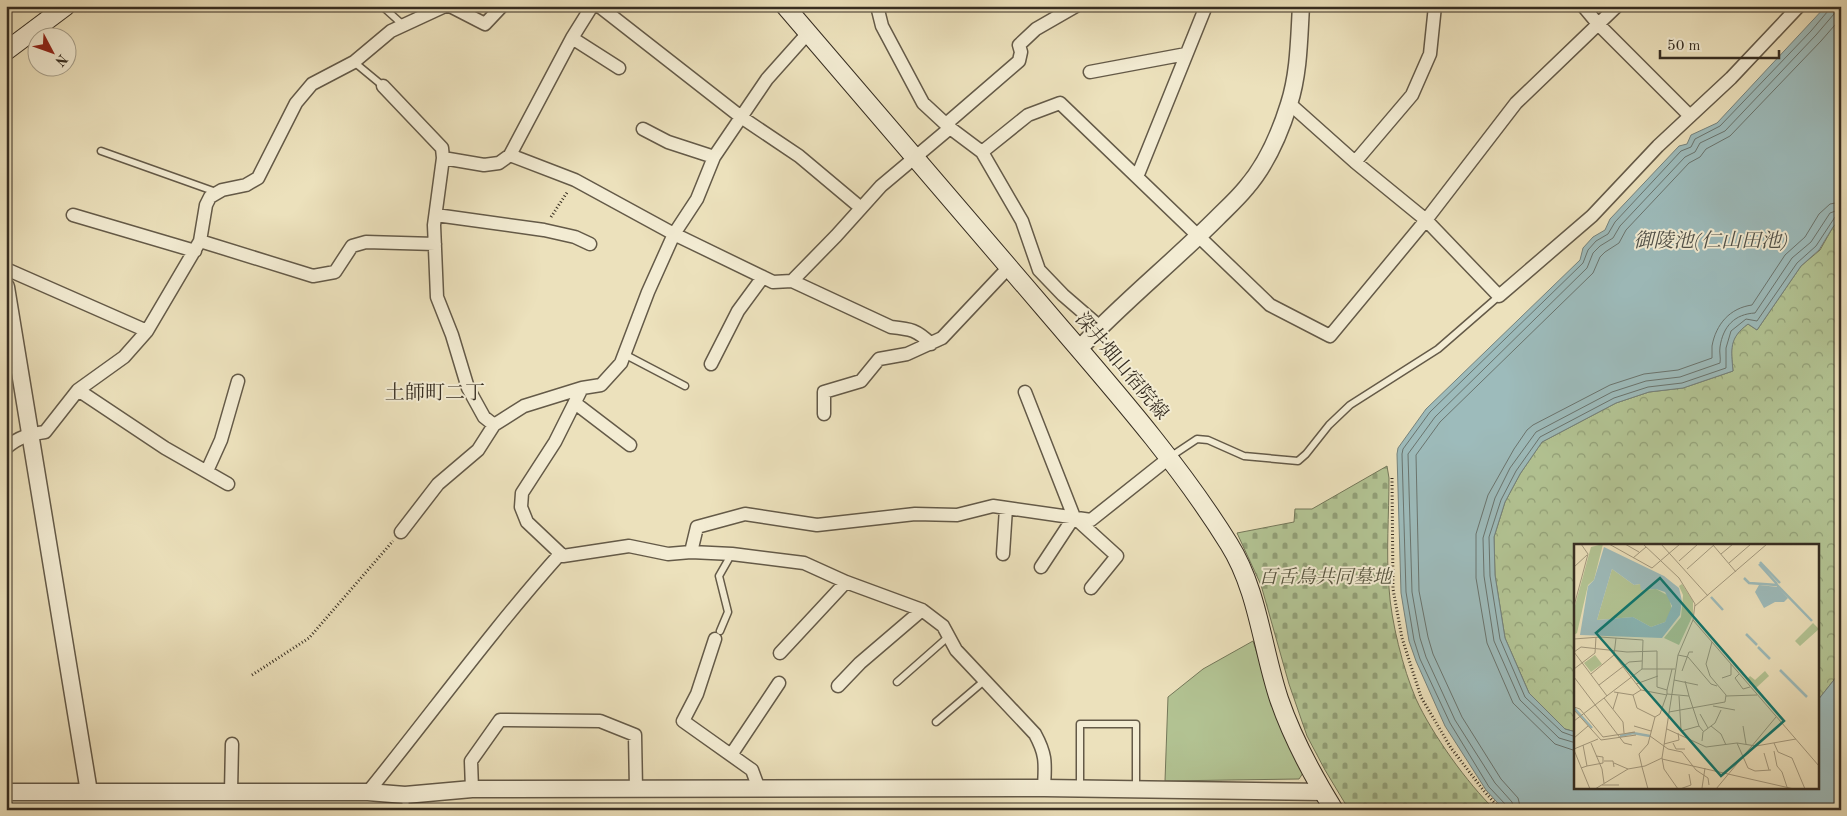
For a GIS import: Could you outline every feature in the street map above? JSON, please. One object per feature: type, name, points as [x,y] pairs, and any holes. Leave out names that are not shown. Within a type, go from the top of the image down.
[{"type":"main road","points":[[6,51],[66,6]]},
{"type":"main road","name":"深井畑山宿院線","points":[[785,6],[1079,349],[1169,458],[1203,503],[1235,556],[1247,582],[1279,699],[1293,733],[1334,810]]},
{"type":"street","points":[[6,448],[14,440],[30,434],[45,432],[78,390],[124,357],[147,331],[198,246],[206,205],[210,197],[246,185],[258,178],[296,103],[312,84],[354,62],[402,24],[445,6]]},
{"type":"street","points":[[450,6],[485,24],[502,6]]},
{"type":"street","points":[[443,158],[484,165],[499,163],[510,155],[572,38],[592,6]]},
{"type":"street","points":[[599,6],[741,116],[799,156],[861,208]]},
{"type":"street","points":[[877,6],[882,26],[923,103],[948,126],[982,152],[1022,221],[1039,270],[1063,295],[1100,327]]},
{"type":"street","points":[[792,281],[881,186],[1019,61],[1021,52],[1018,45],[1036,29],[1076,6]]},
{"type":"street","points":[[1137,177],[1206,6]]},
{"type":"street","points":[[1079,349],[1100,327],[1199,237],[1247,188],[1258,172],[1276,140],[1290,104],[1296,75],[1301,6]]},
{"type":"street","points":[[1355,162],[1412,94],[1430,54],[1435,6]]},
{"type":"street","points":[[1583,6],[1598,24],[1690,116]]},
{"type":"street","points":[[982,152],[1028,115],[1060,103],[1270,305],[1330,336],[1426,220],[1516,103],[1617,6]]},
{"type":"street","points":[[1290,104],[1355,162],[1426,220],[1499,296],[1592,216],[1658,146],[1731,78],[1799,6]]},
{"type":"street","points":[[401,532],[438,484],[478,450],[494,425],[524,406],[601,384],[621,363],[648,292],[674,234],[697,199],[714,157],[767,79],[808,34]]},
{"type":"street","points":[[572,38],[619,68]]},
{"type":"street","points":[[1090,72],[1186,54]]},
{"type":"street","points":[[383,86],[442,148],[443,158],[436,215],[435,244],[438,297],[452,334],[468,388],[484,417],[494,425]]},
{"type":"street","points":[[643,129],[668,142],[714,157]]},
{"type":"street","points":[[510,155],[575,180],[674,234],[773,282],[792,281],[891,327],[908,328],[920,333],[931,344]]},
{"type":"street","points":[[73,215],[313,276],[334,272],[352,246],[366,242],[435,244]]},
{"type":"street","points":[[436,215],[544,230],[575,237],[590,244]]},
{"type":"street","points":[[824,414],[824,392],[860,381],[879,359],[907,354],[942,338],[1009,267]]},
{"type":"street","points":[[6,268],[147,331]]},
{"type":"street","points":[[711,364],[738,311],[763,277]]},
{"type":"street","points":[[6,288],[89,792]]},
{"type":"street","points":[[207,471],[221,440],[238,381]]},
{"type":"street","points":[[582,388],[554,442],[522,493],[521,506],[527,522],[560,554],[563,556],[629,546],[668,554],[691,552],[732,554],[804,563],[846,582],[922,610],[943,626],[956,650],[1035,734],[1044,749],[1046,760],[1044,788]]},
{"type":"street","points":[[78,390],[165,448],[228,484]]},
{"type":"street","points":[[1024,392],[1074,517],[1117,556],[1091,588]]},
{"type":"street","points":[[575,403],[630,445]]},
{"type":"street","points":[[691,552],[697,527],[745,514],[817,525],[915,514],[957,515],[993,506],[1091,520],[1169,458]]},
{"type":"street","points":[[1003,554],[1006,508]]},
{"type":"street","points":[[1041,568],[1074,517]]},
{"type":"street","points":[[368,792],[410,741],[506,614],[560,554]]},
{"type":"street","points":[[780,653],[846,582]]},
{"type":"street","points":[[838,686],[860,663],[922,610]]},
{"type":"street","points":[[718,635],[697,694],[683,721],[752,770],[758,789]]},
{"type":"street","points":[[731,755],[780,683]]},
{"type":"street","points":[[472,789],[471,761],[500,720],[600,721],[635,735],[636,789]]},
{"type":"street","points":[[231,792],[232,744]]},
{"type":"street","points":[[6,792],[368,792],[406,802],[472,789],[1044,788],[1323,792]]},
{"type":"lane","points":[[382,6],[402,24]]},
{"type":"lane","points":[[354,62],[383,86]]},
{"type":"lane","points":[[102,151],[218,193]]},
{"type":"lane","points":[[1169,458],[1197,439],[1208,440],[1244,456],[1298,461],[1350,406],[1438,349],[1499,296]]},
{"type":"lane","points":[[624,354],[685,386]]},
{"type":"lane","points":[[718,635],[728,612],[719,576],[732,554]]},
{"type":"lane","points":[[897,682],[948,637]]},
{"type":"lane","points":[[936,722],[984,681]]},
{"type":"lane","points":[[1080,790],[1080,724],[1136,724],[1136,790]]},
{"type":"path","points":[[544,230],[575,180]]},
{"type":"path","points":[[1392,478],[1393,589],[1402,638],[1418,688],[1421,697],[1451,748],[1501,810]]},
{"type":"path","points":[[252,675],[309,638],[401,532]]},
{"type":"green space","points":[[1841,218],[1841,671],[1820,697],[1820,544],[1574,544],[1574,731],[1565,729],[1529,693],[1505,638],[1495,575],[1494,537],[1505,502],[1520,474],[1542,442],[1616,403],[1649,392],[1683,388],[1733,371],[1732,344],[1737,334],[1748,324],[1757,330],[1801,266],[1820,250],[1833,227]]},
{"type":"green space","name":"百舌鳥共同墓地","points":[[1387,466],[1389,478],[1388,574],[1390,601],[1398,645],[1407,674],[1416,699],[1431,727],[1462,772],[1495,810],[1349,810],[1307,736],[1289,684],[1261,585],[1237,533],[1294,522],[1295,509],[1312,509]]},
{"type":"green space","points":[[1253,641],[1280,725],[1303,773],[1299,779],[1165,781],[1168,697],[1203,669]]},
{"type":"water","name":"御陵池(仁山田池)","points":[[1826,6],[1841,6],[1841,218],[1819,250],[1801,266],[1757,330],[1748,324],[1737,334],[1732,350],[1733,371],[1683,388],[1649,392],[1616,403],[1542,442],[1520,474],[1505,502],[1494,537],[1495,575],[1505,638],[1529,693],[1565,729],[1574,731],[1574,788],[1820,788],[1820,697],[1841,671],[1841,810],[1504,810],[1486,790],[1445,726],[1409,641],[1401,593],[1398,448],[1426,409],[1580,260],[1583,248],[1593,237],[1605,230],[1610,219],[1679,146],[1687,144],[1691,135],[1717,123]]},
{"type":"district","name":"土師町二丁","points":[[435,394]]}]
